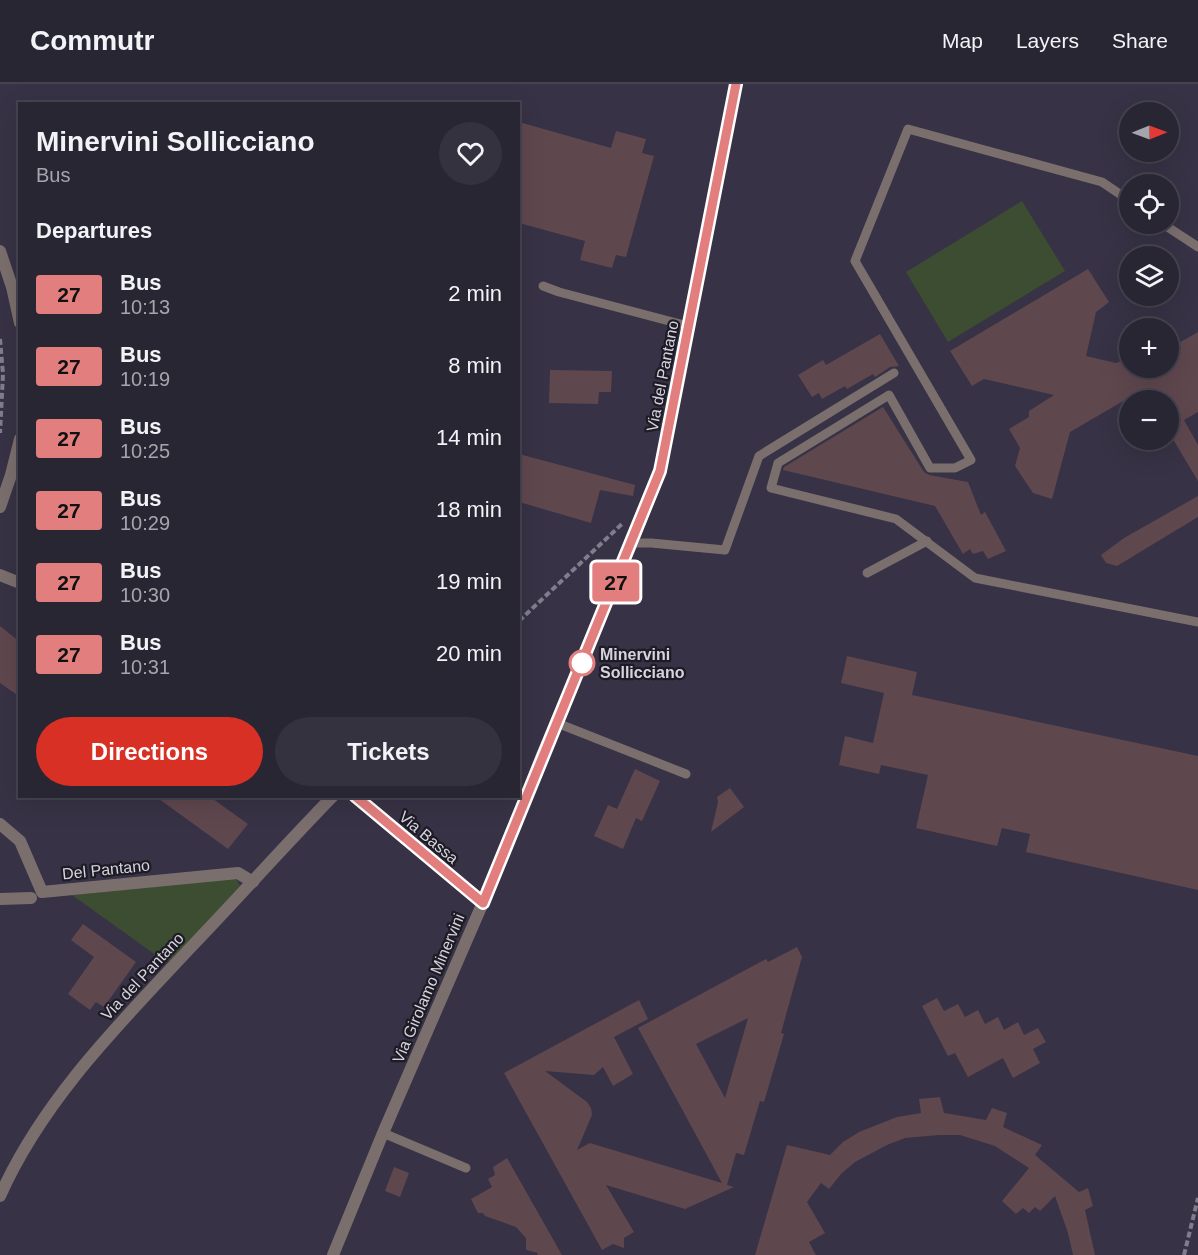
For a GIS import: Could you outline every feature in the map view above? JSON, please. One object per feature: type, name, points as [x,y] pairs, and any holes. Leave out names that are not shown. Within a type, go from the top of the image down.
[{"type":"street","name":"Via del Pantano","points":[[648,500],[660,471],[736,84]]},
{"type":"street","points":[[0,251],[18,313]]},
{"type":"street","points":[[0,507],[18,447]]},
{"type":"street","name":"Via Girolamo Minervini","points":[[333,1255],[383,1133],[483,903],[648,500]]},
{"type":"street","points":[[0,575],[18,582]]},
{"type":"street","name":"Via del Pantano","points":[[0,1196],[20,1155],[45,1117],[114,1030],[331,798]]},
{"type":"street","name":"Via Bassa","points":[[357,798],[483,903]]},
{"type":"street","name":"Del Pantano","points":[[0,824],[20,841],[42,892],[238,873],[253,882]]},
{"type":"street","points":[[0,899],[31,898]]},
{"type":"lane","points":[[1119,194],[1102,182],[908,129],[855,261],[971,460],[955,468],[930,468],[889,395],[778,463],[771,488],[896,519],[975,578],[1198,622]]},
{"type":"lane","points":[[1178,234],[1198,247]]},
{"type":"lane","points":[[543,286],[688,326]]},
{"type":"lane","points":[[632,543],[725,550],[759,456],[894,373]]},
{"type":"lane","points":[[867,573],[927,541]]},
{"type":"lane","points":[[557,723],[686,774]]},
{"type":"lane","points":[[383,1133],[466,1168]]},
{"type":"path","points":[[0,339],[3,374],[0,433]]},
{"type":"path","points":[[520,620],[648,500]]},
{"type":"path","points":[[1184,1255],[1198,1198]]},
{"type":"green space","points":[[1022,201],[1065,271],[948,342],[906,272]]},
{"type":"green space","points":[[230,878],[237,880],[240,886],[172,961],[164,961],[72,895]]},
{"type":"building","points":[[520,122],[611,148],[616,131],[646,139],[642,153],[654,156],[626,257],[616,255],[612,268],[580,260],[585,241],[520,223]]},
{"type":"building","points":[[1088,269],[1109,302],[1096,312],[1086,356],[1119,362],[1119,378],[1179,378],[1179,343],[1198,332],[1198,412],[1184,420],[1198,445],[1198,481],[1179,449],[1179,390],[1119,390],[1119,403],[1070,432],[1052,499],[1033,493],[1015,466],[1020,448],[1009,429],[1029,417],[1029,411],[1054,395],[984,379],[972,386],[950,351]]},
{"type":"building","points":[[880,334],[899,366],[890,367],[875,377],[873,374],[847,389],[845,386],[822,399],[819,393],[812,397],[798,375],[823,360],[826,365]]},
{"type":"building","points":[[550,370],[612,371],[611,392],[599,392],[598,404],[549,403]]},
{"type":"building","points":[[883,407],[924,472],[929,475],[968,482],[981,515],[985,512],[1006,551],[988,559],[983,551],[973,554],[970,549],[963,554],[935,506],[783,470],[784,467]]},
{"type":"building","points":[[520,454],[635,485],[633,496],[600,490],[591,523],[520,502]]},
{"type":"building","points":[[1198,496],[1198,517],[1117,566],[1106,563],[1101,555],[1124,538]]},
{"type":"building","points":[[0,626],[18,640],[18,696],[0,683]]},
{"type":"building","points":[[847,656],[917,672],[912,695],[1198,756],[1198,890],[1026,852],[1030,834],[1002,828],[997,846],[916,828],[928,775],[881,765],[879,774],[839,765],[845,736],[873,743],[884,693],[841,683]]},
{"type":"building","points":[[635,769],[660,781],[642,821],[636,818],[623,849],[594,836],[608,805],[617,809]]},
{"type":"building","points":[[730,788],[744,807],[711,832],[718,802],[717,797]]},
{"type":"building","points":[[158,798],[212,798],[248,824],[228,849]]},
{"type":"building","points":[[83,924],[136,962],[104,1007],[96,1002],[90,1010],[68,994],[94,957],[71,940]]},
{"type":"building","points":[[797,947],[802,957],[781,1033],[784,1034],[764,1102],[760,1101],[744,1155],[736,1153],[727,1185],[734,1187],[685,1209],[606,1185],[634,1232],[624,1238],[624,1248],[613,1244],[602,1250],[504,1073],[639,1000],[648,1019],[614,1037],[633,1074],[613,1086],[603,1067],[594,1075],[545,1071],[587,1102],[591,1108],[592,1115],[577,1150],[590,1143],[722,1183],[638,1028],[766,959],[768,962]],"holes":[[[748,1018],[725,1098],[696,1044]]]},
{"type":"building","points":[[937,998],[944,1011],[958,1004],[965,1017],[978,1010],[985,1024],[998,1017],[1004,1030],[1018,1022],[1024,1035],[1038,1028],[1046,1042],[1033,1049],[1040,1063],[1013,1078],[1003,1058],[968,1077],[955,1053],[948,1056],[922,1006]]},
{"type":"building","points":[[940,1097],[944,1113],[986,1120],[992,1108],[1007,1113],[1003,1127],[1042,1145],[1035,1155],[1079,1192],[1088,1188],[1093,1206],[1085,1210],[1095,1255],[1073,1255],[1055,1196],[1040,1211],[1035,1207],[1029,1213],[1023,1208],[1016,1214],[1002,1201],[1029,1168],[995,1146],[960,1135],[939,1135],[905,1138],[887,1145],[855,1162],[829,1189],[821,1183],[807,1202],[825,1233],[809,1242],[816,1255],[755,1255],[787,1145],[830,1155],[843,1142],[859,1132],[897,1117],[921,1113],[919,1099]]},
{"type":"building","points":[[507,1158],[562,1255],[537,1255],[538,1253],[526,1250],[526,1238],[516,1227],[478,1213],[471,1199],[492,1187],[488,1179],[495,1175],[493,1167]]},
{"type":"building","points":[[394,1167],[409,1173],[400,1197],[385,1191]]},
{"type":"bus line","name":"27","points":[[357,798],[483,903],[660,471],[736,84]]},
{"type":"place","name":"Minervini Sollicciano","points":[[582,663]]}]
